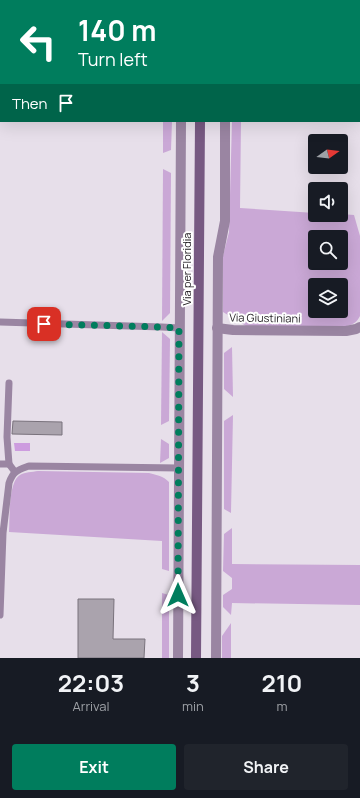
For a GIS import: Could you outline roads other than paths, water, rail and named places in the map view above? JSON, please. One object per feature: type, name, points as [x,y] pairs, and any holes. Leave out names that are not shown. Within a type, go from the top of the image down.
[{"type":"main road","name":"Via per Floridia","points":[[196,658],[200,122]]},
{"type":"street","points":[[178,658],[181,122]]},
{"type":"street","points":[[216,658],[218,257],[225,221],[225,122]]},
{"type":"street","name":"Via Giustiniani","points":[[217,328],[234,330],[346,331],[356,330],[360,327]]},
{"type":"lane","points":[[0,322],[179,328]]},
{"type":"lane","points":[[9,383],[7,437],[8,464],[15,472]]},
{"type":"lane","points":[[0,464],[8,464]]},
{"type":"lane","points":[[0,615],[3,533],[9,483],[11,476],[15,472],[29,466],[179,468]]}]
